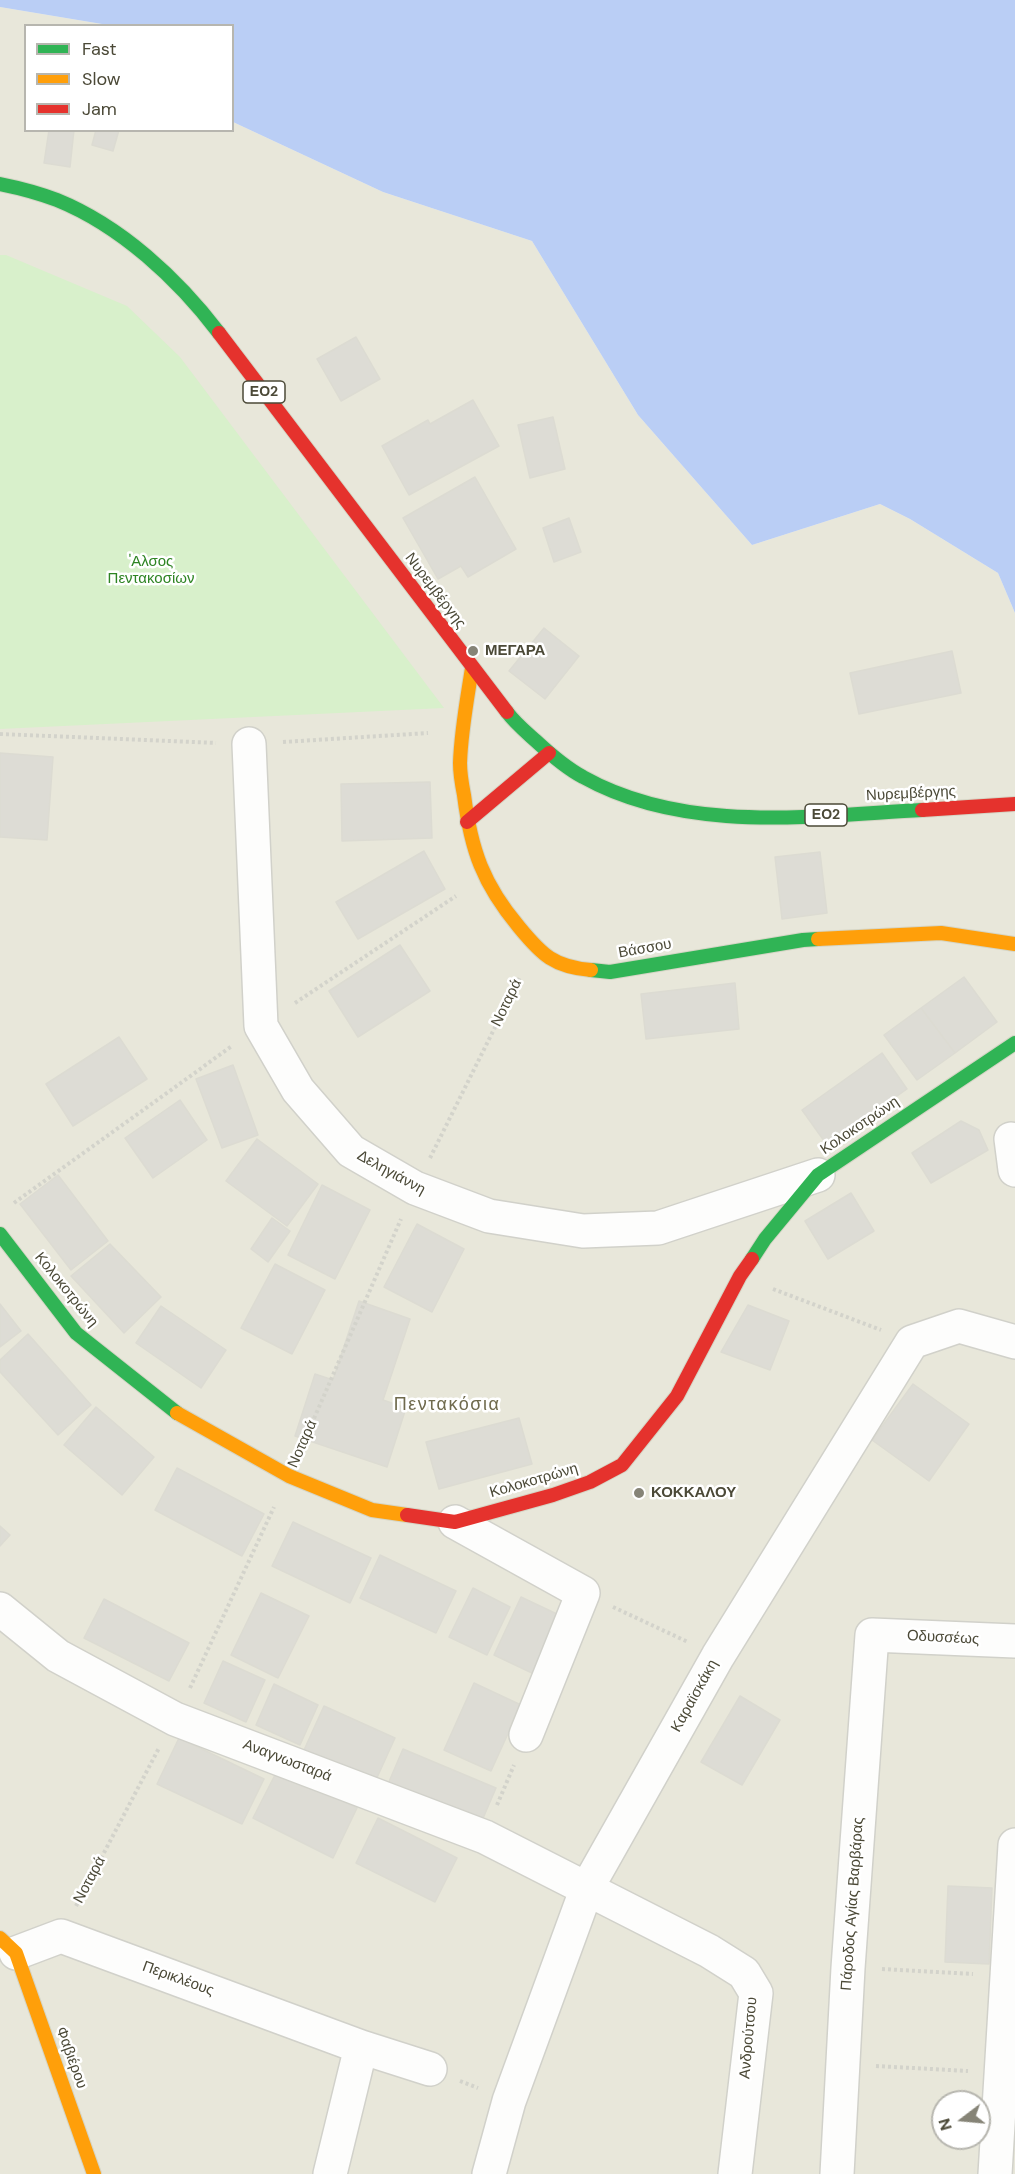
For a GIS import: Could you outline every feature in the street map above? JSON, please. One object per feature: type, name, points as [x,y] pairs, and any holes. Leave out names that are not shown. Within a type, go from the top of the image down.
[{"type":"street","name":"Νυρεμβέργης","points":[[0,184],[55,199],[91,217],[125,238],[165,272],[201,309],[510,717],[549,753],[582,777],[638,801],[675,810],[711,815],[802,817],[1015,804]]},
{"type":"street","name":"Βάσσου","points":[[472,668],[462,731],[460,766],[467,822],[474,852],[485,877],[510,916],[535,946],[549,958],[569,968],[610,972],[803,939],[941,933],[1015,944]]},
{"type":"street","name":"Δεληγιάννη","points":[[249,744],[261,1026],[298,1090],[351,1151],[415,1188],[489,1216],[583,1231],[658,1228],[818,1174]]},
{"type":"street","points":[[467,822],[549,753]]},
{"type":"street","name":"Κολοκοτρώνη","points":[[0,1234],[76,1333],[176,1413],[289,1476],[372,1509],[455,1522],[553,1495],[590,1482],[622,1465],[677,1396],[740,1276],[765,1239],[818,1174],[1015,1043]]},
{"type":"street","points":[[912,1342],[959,1326],[1015,1342]]},
{"type":"street","name":"Καραϊσκάκη","points":[[489,2174],[509,2101],[587,1888],[718,1656],[912,1342]]},
{"type":"street","points":[[455,1522],[583,1593],[525,1735]]},
{"type":"street","name":"Αναγνωσταρά","points":[[0,1609],[58,1656],[175,1719],[485,1837],[587,1888]]},
{"type":"street","name":"Οδυσσέως","points":[[872,1635],[1015,1641]]},
{"type":"street","name":"Πάροδος Αγίας Βαρβάρας","points":[[837,2174],[848,1968],[872,1635]]},
{"type":"street","points":[[994,2174],[1015,1845]]},
{"type":"street","name":"Ανδρούτσου","points":[[587,1888],[709,1951],[744,1973],[756,1993],[735,2174]]},
{"type":"street","points":[[8,1945],[61,1936]]},
{"type":"street","name":"Περικλέους","points":[[61,1936],[361,2047],[430,2069]]},
{"type":"street","name":"Φαβιέρου","points":[[8,1945],[94,2174]]},
{"type":"street","points":[[330,2174],[361,2047]]},
{"type":"path","name":"Νοταρά","points":[[61,1936],[175,1719],[289,1476],[415,1188],[535,946]]},
{"type":"path","points":[[740,1276],[912,1342]]},
{"type":"path","points":[[583,1593],[718,1656]]},
{"type":"path","points":[[485,1837],[525,1735]]},
{"type":"path","points":[[848,1968],[1008,1976]]},
{"type":"path","points":[[843,2064],[1000,2073]]},
{"type":"path","points":[[430,2069],[509,2101]]},
{"type":"shaded area","points":[[0,7],[102,24],[24,24],[24,132],[234,132],[234,122],[383,192],[532,241],[638,415],[752,545],[880,504],[910,519],[998,573],[1015,613],[1015,2174],[0,2174]]},
{"type":"green space","name":"'Αλσος Πεντακοσίων","points":[[0,255],[6,255],[127,306],[180,357],[444,708],[0,729]]},
{"type":"water","points":[[0,0],[1015,0],[1015,613],[998,573],[910,519],[880,504],[752,545],[638,415],[532,241],[383,192],[234,122],[234,24],[102,24],[0,7]]},
{"type":"building","points":[[49,132],[74,132],[70,167],[44,163]]},
{"type":"building","points":[[95,132],[118,132],[113,151],[92,145]]},
{"type":"building","points":[[356,337],[380,379],[341,401],[317,359]]},
{"type":"building","points":[[473,400],[499,446],[409,495],[382,446],[428,420],[430,424]]},
{"type":"building","points":[[553,417],[565,469],[530,478],[518,425]]},
{"type":"building","points":[[475,477],[516,549],[468,577],[461,566],[438,579],[403,518]]},
{"type":"building","points":[[569,518],[581,552],[554,562],[543,528]]},
{"type":"building","points":[[544,628],[579,656],[545,699],[509,671]]},
{"type":"building","points":[[952,651],[961,693],[859,714],[850,673]]},
{"type":"building","points":[[0,753],[53,757],[47,840],[0,837]]},
{"type":"building","points":[[430,782],[432,838],[342,841],[341,784]]},
{"type":"building","points":[[424,851],[445,889],[358,939],[336,902]]},
{"type":"building","points":[[820,852],[827,913],[782,919],[775,857]]},
{"type":"building","points":[[400,945],[430,991],[358,1037],[329,991]]},
{"type":"building","points":[[964,977],[997,1022],[955,1053],[921,1008]]},
{"type":"building","points":[[735,983],[739,1029],[646,1039],[641,994]]},
{"type":"building","points":[[921,1008],[955,1053],[917,1080],[884,1035]]},
{"type":"building","points":[[119,1037],[147,1079],[73,1126],[46,1084]]},
{"type":"building","points":[[882,1053],[907,1089],[827,1145],[802,1110]]},
{"type":"building","points":[[233,1065],[258,1135],[222,1148],[196,1079]]},
{"type":"building","points":[[180,1100],[207,1140],[153,1178],[125,1138]]},
{"type":"building","points":[[961,1121],[979,1130],[988,1150],[931,1183],[912,1153]]},
{"type":"building","points":[[257,1139],[318,1184],[287,1226],[226,1181]]},
{"type":"building","points":[[58,1175],[108,1241],[71,1270],[20,1204]]},
{"type":"building","points":[[322,1185],[370,1210],[335,1279],[288,1255]]},
{"type":"building","points":[[851,1193],[874,1231],[828,1259],[805,1221]]},
{"type":"building","points":[[272,1218],[290,1231],[268,1262],[251,1249]]},
{"type":"building","points":[[417,1224],[464,1249],[432,1312],[384,1287]]},
{"type":"building","points":[[110,1244],[161,1297],[124,1333],[71,1276]]},
{"type":"building","points":[[275,1264],[325,1290],[292,1354],[241,1328]]},
{"type":"building","points":[[359,1301],[410,1319],[383,1400],[406,1408],[387,1467],[295,1436],[315,1374],[333,1380]]},
{"type":"building","points":[[0,1304],[21,1331],[0,1347]]},
{"type":"building","points":[[748,1305],[789,1321],[770,1370],[721,1352]]},
{"type":"building","points":[[161,1306],[226,1350],[201,1388],[136,1343]]},
{"type":"building","points":[[28,1334],[91,1405],[58,1435],[0,1372],[0,1360]]},
{"type":"building","points":[[913,1384],[969,1424],[929,1481],[872,1440]]},
{"type":"building","points":[[96,1407],[154,1457],[122,1495],[64,1445]]},
{"type":"building","points":[[519,1418],[532,1464],[439,1489],[426,1442]]},
{"type":"building","points":[[177,1468],[264,1514],[242,1556],[155,1510]]},
{"type":"building","points":[[293,1522],[371,1558],[350,1603],[272,1566]]},
{"type":"building","points":[[0,1526],[10,1535],[0,1546]]},
{"type":"building","points":[[380,1555],[456,1591],[436,1633],[360,1598]]},
{"type":"building","points":[[473,1588],[510,1607],[487,1655],[449,1637]]},
{"type":"building","points":[[261,1593],[309,1616],[278,1678],[231,1655]]},
{"type":"building","points":[[521,1597],[559,1615],[532,1673],[494,1655]]},
{"type":"building","points":[[104,1599],[189,1643],[169,1681],[84,1638]]},
{"type":"building","points":[[223,1661],[265,1680],[246,1722],[204,1703]]},
{"type":"building","points":[[474,1683],[521,1705],[491,1771],[444,1750]]},
{"type":"building","points":[[274,1684],[318,1705],[300,1745],[256,1725]]},
{"type":"building","points":[[740,1696],[780,1720],[742,1785],[701,1762]]},
{"type":"building","points":[[324,1706],[395,1738],[375,1782],[304,1750]]},
{"type":"building","points":[[179,1738],[264,1779],[242,1824],[157,1784]]},
{"type":"building","points":[[403,1749],[496,1788],[478,1830],[385,1791]]},
{"type":"building","points":[[278,1769],[357,1808],[333,1858],[253,1818]]},
{"type":"building","points":[[378,1818],[457,1858],[435,1902],[356,1863]]},
{"type":"building","points":[[948,1886],[992,1888],[989,1964],[945,1962]]},
{"type":"traffic: fast","points":[[0,184],[57,200],[104,224],[126,239],[167,274],[219,333]]},
{"type":"traffic: fast","points":[[507,712],[547,751],[583,777],[622,795],[663,807],[706,814],[749,817],[922,810]]},
{"type":"traffic: fast","points":[[591,970],[610,972],[818,939]]},
{"type":"traffic: fast","points":[[752,1259],[765,1239],[818,1175],[1015,1043]]},
{"type":"traffic: fast","points":[[0,1234],[76,1333],[177,1413]]},
{"type":"traffic: slow","points":[[472,668],[463,727],[460,767],[470,833],[481,866],[496,896],[527,937],[542,952],[567,966],[591,970]]},
{"type":"traffic: slow","points":[[818,939],[941,933],[1015,944]]},
{"type":"traffic: slow","points":[[177,1413],[289,1476],[372,1510],[407,1515]]},
{"type":"traffic: slow","points":[[0,1938],[16,1953],[94,2174]]},
{"type":"traffic: jam","points":[[219,333],[507,712]]},
{"type":"traffic: jam","points":[[467,822],[549,753]]},
{"type":"traffic: jam","points":[[922,810],[1015,804]]},
{"type":"traffic: jam","points":[[407,1515],[455,1522],[553,1495],[590,1482],[622,1465],[677,1396],[740,1276],[752,1259]]},
{"type":"place","name":"ΜΕΓΑΡΑ","points":[[473,651]]},
{"type":"place","name":"ΚΟΚΚΑΛΟΥ","points":[[639,1493]]},
{"type":"district","name":"Πεντακόσια","points":[[447,1405]]}]
